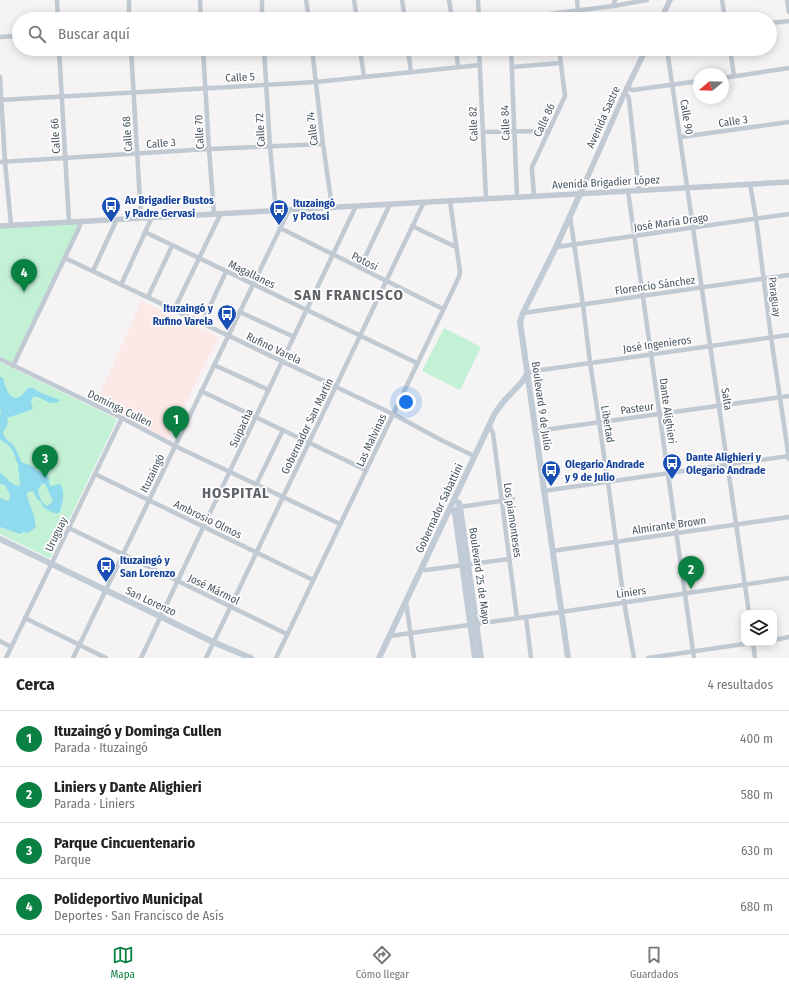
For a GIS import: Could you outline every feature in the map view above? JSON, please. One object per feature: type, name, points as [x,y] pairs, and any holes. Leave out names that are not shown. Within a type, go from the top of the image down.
[{"type":"main road","name":"Boulevard 9 de Julio","points":[[568,657],[543,491],[520,322],[580,194]]},
{"type":"main road","name":"Gobernador Sabattini","points":[[379,658],[452,510],[454,500],[489,426],[499,407],[522,382],[527,374]]},
{"type":"main road","points":[[454,500],[459,503],[460,507]]},
{"type":"main road","name":"Boulevard 25 de Mayo","points":[[460,507],[465,564],[473,624],[475,658]]},
{"type":"main road","name":"Boulevard 25 de Mayo","points":[[452,510],[465,564]]},
{"type":"main road","name":"San Lorenzo","points":[[0,539],[105,591],[213,642],[251,658]]},
{"type":"main road","name":"Boulevard 25 de Mayo","points":[[473,624],[481,658]]},
{"type":"street","points":[[57,0],[58,12]]},
{"type":"street","points":[[128,0],[129,12]]},
{"type":"street","points":[[200,0],[201,12]]},
{"type":"street","points":[[262,0],[262,12]]},
{"type":"street","points":[[306,0],[308,12]]},
{"type":"street","points":[[354,0],[355,12]]},
{"type":"street","points":[[402,0],[404,12]]},
{"type":"street","points":[[449,0],[451,12]]},
{"type":"street","points":[[478,0],[479,12]]},
{"type":"street","points":[[577,0],[578,10]]},
{"type":"street","points":[[613,6],[615,0]]},
{"type":"street","points":[[563,12],[647,0]]},
{"type":"street","points":[[664,12],[670,0]]},
{"type":"street","points":[[722,0],[724,12]]},
{"type":"street","points":[[787,0],[789,12]]},
{"type":"street","points":[[777,22],[789,21]]},
{"type":"street","points":[[0,37],[12,36]]},
{"type":"street","name":"Calle 66","points":[[59,56],[69,222]]},
{"type":"street","name":"Calle 68","points":[[131,56],[141,218]]},
{"type":"street","name":"Calle 70","points":[[203,56],[214,214]]},
{"type":"street","name":"Calle 72","points":[[264,56],[270,147],[276,210]]},
{"type":"street","name":"Calle 74","points":[[313,56],[332,207]]},
{"type":"street","points":[[361,56],[364,77]]},
{"type":"street","points":[[409,56],[411,72]]},
{"type":"street","points":[[457,56],[458,67]]},
{"type":"street","name":"Calle 82","points":[[479,56],[486,199]]},
{"type":"street","name":"Calle 84","points":[[511,56],[517,197]]},
{"type":"street","name":"Calle 86","points":[[534,196],[532,167],[565,96],[560,56]]},
{"type":"street","name":"Avenida Sastre","points":[[580,194],[643,56]]},
{"type":"street","name":"Calle 90","points":[[668,56],[688,188]]},
{"type":"street","points":[[731,56],[734,76]]},
{"type":"street","points":[[512,67],[561,63]]},
{"type":"street","name":"Calle 5","points":[[1,100],[316,82],[480,65]]},
{"type":"street","points":[[729,77],[789,68]]},
{"type":"street","points":[[0,77],[3,162],[11,225]]},
{"type":"street","points":[[639,191],[629,99],[626,91],[693,82]]},
{"type":"street","name":"Calle 3","points":[[680,137],[789,122]]},
{"type":"street","points":[[483,132],[549,131]]},
{"type":"street","name":"Calle 3","points":[[3,162],[209,149],[323,144]]},
{"type":"street","name":"Avenida Brigadier López","points":[[0,226],[789,182]]},
{"type":"street","name":"Paraguay","points":[[750,184],[756,218],[779,397],[789,457]]},
{"type":"street","name":"Salta","points":[[688,188],[749,610]]},
{"type":"street","name":"Dante Alighieri","points":[[628,191],[694,658]]},
{"type":"street","name":"Las Malvinas","points":[[276,658],[459,277],[460,272],[450,201]]},
{"type":"street","name":"Gobernador San Martín","points":[[206,658],[424,202]]},
{"type":"street","points":[[360,268],[390,204]]},
{"type":"street","name":"Suipacha","points":[[141,658],[356,206]]},
{"type":"street","name":"Ituzaingó","points":[[73,658],[289,210]]},
{"type":"street","points":[[174,310],[221,213]]},
{"type":"street","name":"José María Drago","points":[[556,247],[789,214]]},
{"type":"street","name":"Libertad","points":[[570,216],[624,602],[634,658]]},
{"type":"street","points":[[121,285],[152,217]]},
{"type":"street","points":[[93,271],[117,219]]},
{"type":"street","points":[[14,366],[80,228],[81,222]]},
{"type":"street","points":[[412,226],[456,247]]},
{"type":"street","name":"Potosi","points":[[280,228],[443,309]]},
{"type":"street","name":"Magallanes","points":[[144,232],[417,363]]},
{"type":"street","points":[[148,297],[172,246]]},
{"type":"street","name":"Rufino Varela","points":[[65,258],[393,414],[474,456]]},
{"type":"street","points":[[202,323],[226,272]]},
{"type":"street","name":"Florencio Sánchez","points":[[523,313],[789,275]]},
{"type":"street","points":[[240,312],[294,337]]},
{"type":"street","name":"José Ingenieros","points":[[527,374],[534,370],[789,334]]},
{"type":"street","name":"Dominga Cullen","points":[[0,359],[122,418],[175,446],[340,524]]},
{"type":"street","points":[[214,365],[269,390]]},
{"type":"street","points":[[201,391],[366,470]]},
{"type":"street","name":"Pasteur","points":[[536,431],[789,396]]},
{"type":"street","name":"Uruguay","points":[[6,658],[122,418]]},
{"type":"street","name":"Los piamonteses","points":[[489,426],[493,433],[517,618]]},
{"type":"street","points":[[256,485],[283,430]]},
{"type":"street","points":[[543,491],[789,457]]},
{"type":"street","name":"Ambrosio Olmos","points":[[95,474],[313,580]]},
{"type":"street","points":[[452,510],[460,507],[513,499]]},
{"type":"street","name":"Almirante Brown","points":[[552,552],[789,517]]},
{"type":"street","name":"José Mármol","points":[[69,528],[287,634]]},
{"type":"street","points":[[422,569],[426,570],[509,558]]},
{"type":"street","name":"Liniers","points":[[390,636],[789,578]]},
{"type":"street","points":[[406,602],[414,658]]},
{"type":"street","points":[[526,617],[531,658]]},
{"type":"street","points":[[25,618],[106,658]]},
{"type":"street","points":[[777,640],[789,638]]},
{"type":"street","points":[[0,641],[11,646]]},
{"type":"street","points":[[648,658],[741,644]]},
{"type":"street","points":[[753,646],[756,658]]},
{"type":"street","points":[[280,649],[281,658]]},
{"type":"shaded area","points":[[142,301],[218,337],[168,440],[96,402]]},
{"type":"green space","points":[[81,221],[13,366],[0,359],[0,226]]},
{"type":"green space","points":[[444,328],[481,347],[460,390],[422,371]]},
{"type":"green space","points":[[0,362],[117,420],[51,557],[49,558],[0,534]]},
{"type":"water","points":[[0,377],[3,378],[9,393],[14,398],[21,396],[28,388],[33,388],[41,393],[60,400],[58,402],[50,403],[34,396],[31,402],[33,407],[31,410],[7,418],[8,421],[3,433],[14,446],[21,462],[32,466],[37,471],[44,470],[48,476],[50,486],[60,484],[63,490],[60,512],[57,514],[43,507],[33,491],[28,492],[27,496],[36,527],[28,533],[23,532],[20,534],[0,527],[0,497],[9,501],[10,495],[5,485],[0,484],[0,473],[11,483],[19,486],[20,484],[18,465],[13,451],[0,439]],"holes":[[[42,484],[45,484],[53,501],[47,506],[42,501],[38,491]]]},
{"type":"place","name":"Av Brigadier Bustos y Padre Gervasi","points":[[111,223]]},
{"type":"place","name":"Ituzaingó y Potosi","points":[[279,226]]},
{"type":"place","name":"Polideportivo Municipal","points":[[24,292]]},
{"type":"place","name":"Ituzaingó y Rufino Varela","points":[[227,331]]},
{"type":"place","name":"Ituzaingó y Dominga Cullen","points":[[176,439]]},
{"type":"place","name":"Parque Cincuentenario","points":[[45,478]]},
{"type":"place","name":"Dante Alighieri y Olegario Andrade","points":[[672,480]]},
{"type":"place","name":"Olegario Andrade y 9 de Julio","points":[[551,487]]},
{"type":"place","name":"Ituzaingó y San Lorenzo","points":[[106,583]]},
{"type":"place","name":"Liniers y Dante Alighieri","points":[[691,589]]},
{"type":"district","name":"SAN FRANCISCO","points":[[349,295]]},
{"type":"district","name":"HOSPITAL","points":[[236,493]]}]
